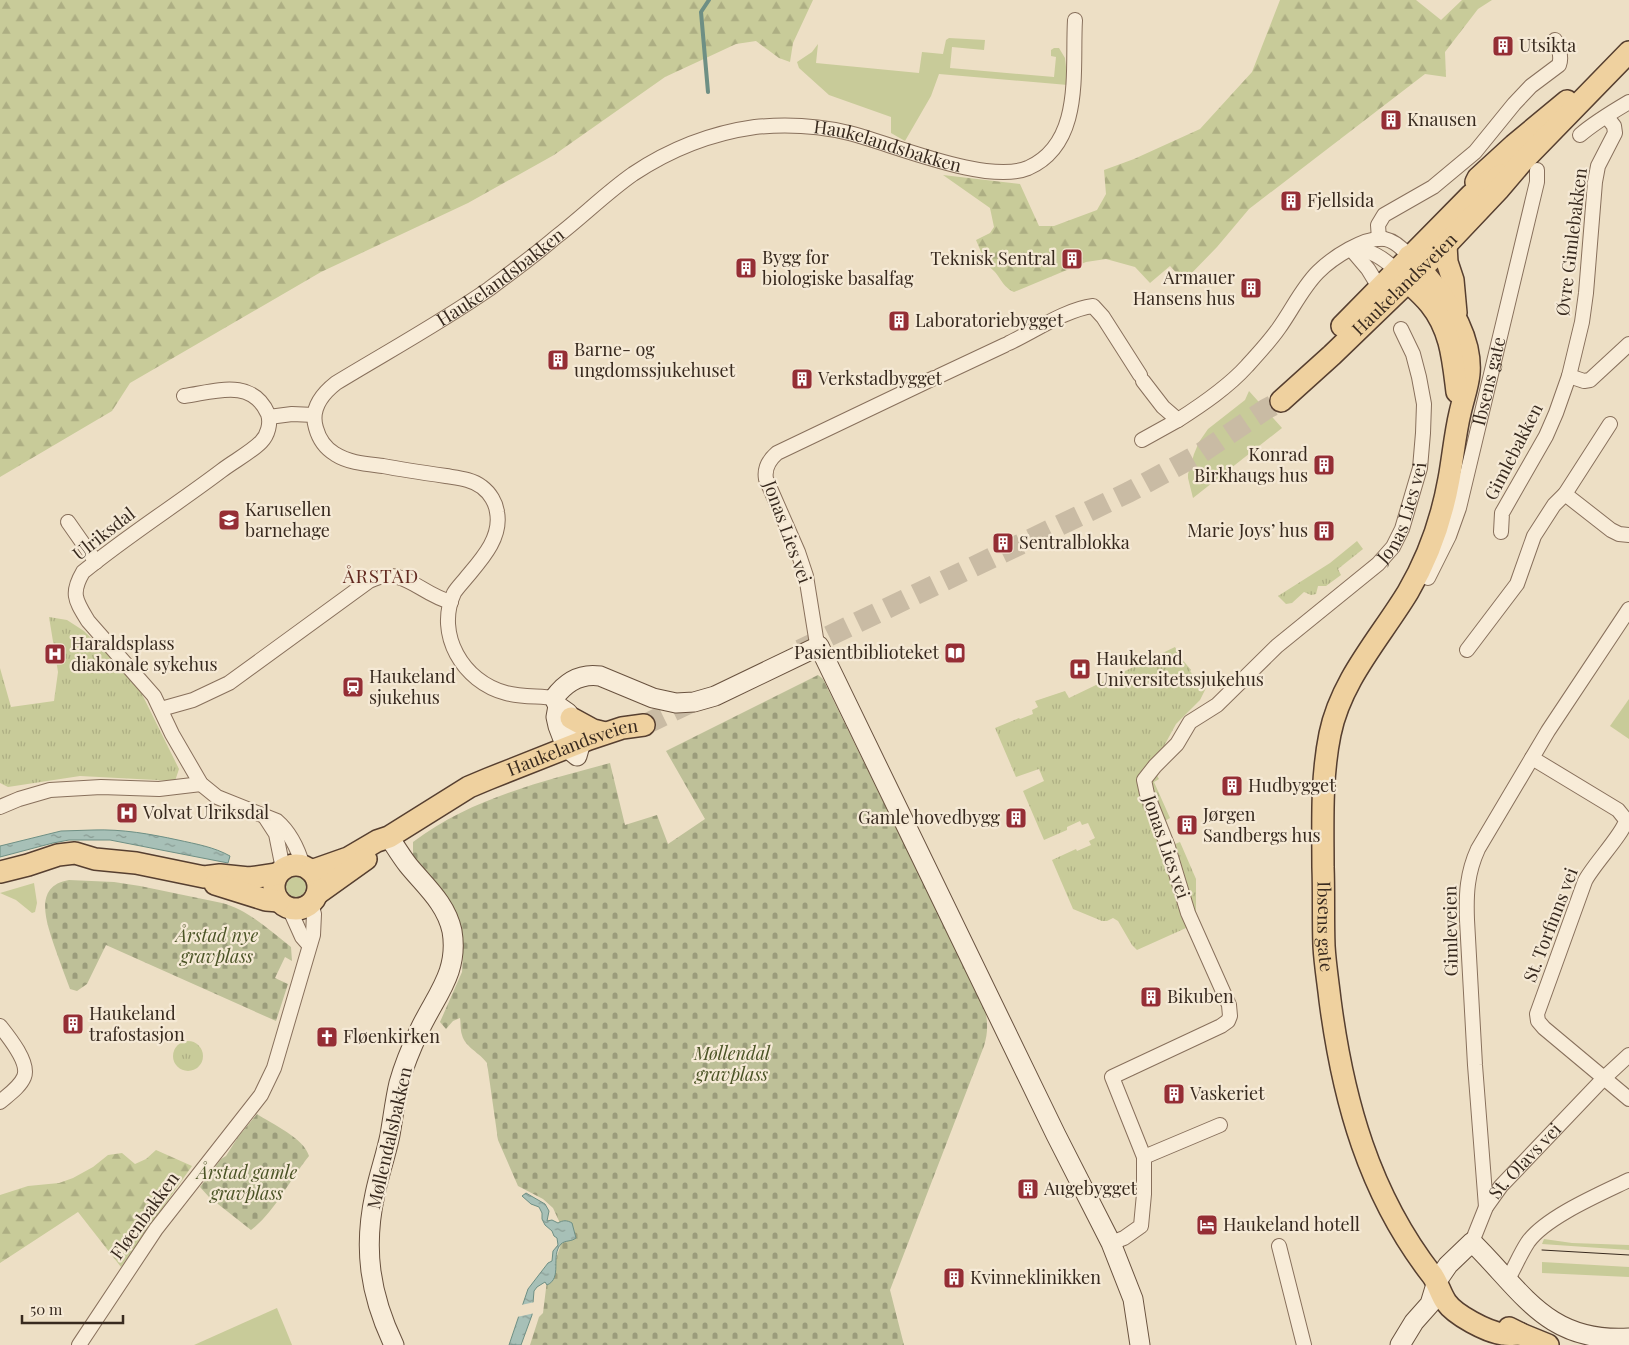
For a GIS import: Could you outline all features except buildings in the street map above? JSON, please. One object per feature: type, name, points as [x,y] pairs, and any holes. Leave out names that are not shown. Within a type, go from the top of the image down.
[{"type":"main road","name":"Haukelandsveien","points":[[1592,89],[1565,102],[1514,144],[1478,178],[1471,195],[1408,270],[1332,355],[1278,397],[1379,287],[1408,270],[1446,245],[1499,189],[1530,162],[1592,89],[1629,52]]},
{"type":"main road","name":"Haukelandsveien","points":[[1471,195],[1530,162]]},
{"type":"main road","points":[[1446,245],[1447,262],[1453,280],[1456,317]]},
{"type":"main road","name":"Ibsens gate","points":[[1408,270],[1445,331],[1452,351],[1460,412]]},
{"type":"main road","name":"Ibsens gate","points":[[1408,270],[1446,299],[1456,317],[1469,359],[1468,388],[1460,412],[1444,501],[1435,532],[1410,588],[1357,669],[1340,700],[1330,732],[1325,769],[1323,808],[1324,946],[1333,1026],[1342,1074],[1361,1144],[1392,1213],[1420,1260],[1437,1281],[1456,1293],[1479,1312],[1521,1334],[1548,1345]]},
{"type":"main road","points":[[561,708],[593,730],[605,733]]},
{"type":"main road","name":"Haukelandsveien","points":[[307,869],[348,858],[377,841],[389,837],[469,787],[575,748],[605,733],[644,725],[622,740],[575,748]]},
{"type":"main road","name":"Haukelandsveien","points":[[314,898],[376,852],[389,837]]},
{"type":"main road","points":[[0,872],[58,855],[75,853],[95,859],[136,863],[204,877],[220,875],[249,878],[280,871],[296,865],[307,869],[317,882],[318,889],[314,898],[301,909],[218,886],[204,877]]},
{"type":"main road","points":[[280,871],[273,887],[275,895],[284,905]]},
{"type":"street","name":"Haukelandsbakken","points":[[314,415],[316,405],[336,383],[449,315],[488,289],[556,238],[633,174],[672,152],[695,142],[755,127],[816,127],[850,133],[959,167],[999,172],[1012,172],[1028,168],[1048,154],[1059,141],[1067,126],[1074,84],[1075,20]]},
{"type":"street","points":[[1142,440],[1178,420],[1211,398],[1247,367],[1278,330],[1318,272],[1339,255],[1378,239],[1378,226],[1384,215],[1433,187],[1475,152],[1536,81],[1559,65],[1561,60],[1555,40]]},
{"type":"street","points":[[1580,135],[1596,122],[1629,102]]},
{"type":"street","name":"Øvre Gimlebakken","points":[[1569,376],[1582,322],[1598,166],[1615,132],[1614,126],[1607,117]]},
{"type":"street","name":"Ibsens gate","points":[[1417,573],[1428,578],[1449,536],[1459,508],[1537,182],[1530,162]]},
{"type":"street","name":"Haukelandsveien","points":[[1378,239],[1391,241],[1402,248],[1408,270]]},
{"type":"street","name":"Haukelandsveien","points":[[1351,249],[1371,252],[1386,261],[1408,270]]},
{"type":"street","name":"Haukelandsveien","points":[[1351,249],[1368,269],[1379,287]]},
{"type":"street","name":"Jonas Lies vei","points":[[1140,1345],[1133,1300],[1112,1243],[1056,1135],[816,638],[806,576],[793,539],[766,480],[766,470],[768,464],[777,453],[1083,307],[1093,306],[1103,317],[1141,378],[1163,407],[1178,420]]},
{"type":"street","name":"Jonas Lies vei","points":[[1112,1243],[1124,1238],[1141,1226],[1144,1194],[1144,1157],[1112,1078],[1221,1026],[1228,1021],[1230,1016],[1226,997],[1188,912],[1168,847],[1147,794],[1144,780],[1155,766],[1178,744],[1190,722],[1217,705],[1277,646],[1378,564],[1393,547],[1407,515],[1420,468],[1423,433],[1424,404],[1419,377],[1414,354],[1401,330]]},
{"type":"street","points":[[1569,376],[1584,381],[1590,380],[1629,344]]},
{"type":"street","name":"Gimlebakken","points":[[1523,541],[1497,533],[1502,513],[1546,436],[1569,376]]},
{"type":"street","points":[[184,396],[234,388],[246,391],[258,399],[269,417],[292,414],[314,415],[315,425],[323,443],[328,449],[345,459],[465,479],[482,487],[493,501],[498,514],[496,530],[493,541],[486,552],[455,591],[448,613],[447,625],[451,642],[461,661],[473,676],[489,687],[561,708]]},
{"type":"street","name":"Ulriksdal","points":[[269,417],[268,433],[262,441],[247,454],[83,572],[75,589],[80,607],[88,621],[154,696],[172,734],[202,784],[216,797],[277,821],[291,837],[307,869]]},
{"type":"street","points":[[1467,650],[1517,584],[1523,541],[1565,494],[1610,424]]},
{"type":"street","points":[[1565,494],[1611,530],[1619,534],[1629,535]]},
{"type":"street","points":[[68,522],[96,562]]},
{"type":"street","points":[[161,709],[193,700],[229,683],[377,577],[386,574],[404,578],[426,592],[451,602]]},
{"type":"street","name":"Gimleveien","points":[[1486,1206],[1466,902],[1470,866],[1478,849],[1574,690],[1629,609]]},
{"type":"street","points":[[575,748],[561,708],[559,692],[575,679],[592,675],[600,676],[653,698],[676,703],[694,702],[715,696],[820,646]]},
{"type":"street","name":"St. Torfinns vei","points":[[1532,758],[1618,810],[1624,815],[1626,820],[1623,828],[1585,881],[1537,1014],[1538,1020],[1544,1028],[1604,1078]]},
{"type":"street","points":[[0,807],[18,799],[50,790],[101,787],[159,789],[202,784]]},
{"type":"street","points":[[264,816],[276,834],[280,871]]},
{"type":"street","name":"Møllendalsbakken","points":[[389,837],[409,866],[437,898],[447,916],[453,940],[454,956],[450,970],[420,1029],[400,1082],[390,1136],[374,1195],[370,1232],[371,1276],[380,1313],[392,1341]]},
{"type":"street","name":"Fløenbakken","points":[[78,1345],[156,1229],[261,1095],[274,1068],[314,929],[314,898]]},
{"type":"street","points":[[284,905],[309,945]]},
{"type":"street","points":[[0,1026],[22,1058],[25,1068],[25,1075],[21,1083],[0,1102]]},
{"type":"street","name":"St. Olavs vei","points":[[1400,1345],[1414,1322],[1430,1304],[1437,1281],[1448,1265],[1472,1242],[1486,1206],[1501,1186],[1629,1054]]},
{"type":"street","points":[[1604,1078],[1629,1099]]},
{"type":"street","points":[[1144,1157],[1220,1125]]},
{"type":"street","points":[[1508,1279],[1528,1242],[1551,1220],[1629,1180]]},
{"type":"street","points":[[1472,1242],[1532,1305],[1547,1318],[1567,1329],[1598,1338],[1629,1338]]},
{"type":"street","points":[[1279,1246],[1304,1345]]},
{"type":"green space","points":[[0,0],[813,0],[793,43],[790,62],[779,58],[756,41],[736,44],[665,77],[554,155],[468,203],[321,272],[130,383],[112,411],[0,477]]},
{"type":"green space","points":[[1280,0],[1416,0],[1441,20],[1462,0],[1492,0],[1478,9],[1445,52],[1446,77],[1425,74],[1249,209],[1217,247],[1184,281],[1170,266],[1150,283],[1135,267],[1106,259],[1086,262],[1014,292],[1005,286],[995,272],[987,266],[976,240],[990,233],[994,227],[990,208],[943,175],[1020,184],[1039,226],[1054,226],[1097,210],[1106,194],[1104,170],[1134,159],[1200,129],[1252,72]]},
{"type":"green space","points":[[949,38],[985,40],[984,50],[952,47],[950,68],[1054,77],[1056,57],[1051,56],[1051,50],[1059,48],[1065,58],[1068,85],[939,74],[931,96],[905,141],[891,133],[891,117],[829,95],[799,68],[797,62],[812,52],[818,44],[816,63],[919,73],[922,52],[943,54],[946,40]]},
{"type":"green space","points":[[1249,391],[1282,428],[1193,498],[1188,474],[1199,442],[1208,429],[1245,400]]},
{"type":"green space","points":[[1357,541],[1363,549],[1338,569],[1341,575],[1326,586],[1318,586],[1316,594],[1311,595],[1304,592],[1292,603],[1286,604],[1278,596],[1330,563]]},
{"type":"green space","points":[[49,617],[67,620],[84,631],[137,684],[179,769],[175,781],[80,776],[8,787],[0,783],[0,668],[11,707],[54,701],[58,672]]},
{"type":"green space","points":[[1175,647],[1190,671],[1195,677],[1197,676],[1206,688],[1200,700],[1176,724],[1164,746],[1149,761],[1159,779],[1154,782],[1170,818],[1165,821],[1175,844],[1180,842],[1196,879],[1196,911],[1186,928],[1137,950],[1118,921],[1113,918],[1102,921],[1073,909],[1052,860],[1076,849],[1077,851],[1091,845],[1089,841],[1095,838],[1088,823],[1082,825],[1080,821],[1067,827],[1067,830],[1044,840],[1023,791],[1044,781],[1039,769],[1016,777],[995,728],[1033,714],[1032,710],[1038,707],[1035,701],[1065,691],[1069,698]]},
{"type":"green space","name":"Møllendal gravplass","points":[[818,675],[823,679],[985,1009],[987,1019],[984,1046],[890,1290],[904,1345],[530,1345],[539,1317],[543,1313],[548,1272],[556,1259],[561,1244],[559,1221],[553,1208],[543,1199],[518,1186],[498,1140],[487,1063],[464,1039],[460,1018],[453,1021],[446,1029],[440,1022],[462,972],[463,956],[448,901],[413,855],[413,842],[459,814],[507,793],[610,763],[625,825],[657,815],[668,844],[705,819],[666,751]]},
{"type":"green space","points":[[1629,699],[1629,739],[1610,726]]},
{"type":"green space","points":[[292,877],[300,877],[306,883],[306,891],[300,897],[292,897],[286,891],[286,883]]},
{"type":"green space","name":"Årstad nye gravplass","points":[[69,880],[114,882],[222,903],[232,906],[259,922],[291,947],[292,961],[285,957],[275,978],[288,984],[276,1021],[106,945],[87,984],[77,991],[70,989],[55,948],[46,918],[45,907],[46,898],[50,890],[57,884]]},
{"type":"green space","points":[[34,883],[37,903],[35,912],[32,913],[16,900],[0,893]]},
{"type":"green space","points":[[188,1041],[199,1045],[203,1056],[199,1067],[188,1071],[177,1067],[173,1056],[177,1045]]},
{"type":"green space","name":"Årstad gamle gravplass","points":[[257,1114],[294,1137],[306,1149],[309,1156],[268,1214],[251,1230],[209,1197],[200,1187]]},
{"type":"green space","points":[[156,1150],[192,1166],[121,1267],[78,1212],[0,1263],[0,1195],[28,1186],[59,1183],[73,1178],[93,1167],[108,1155],[122,1153],[135,1164],[146,1159]]},
{"type":"green space","points":[[1544,1239],[1572,1243],[1629,1245],[1629,1250],[1542,1244]]},
{"type":"green space","points":[[1542,1262],[1629,1267],[1629,1277],[1542,1273]]},
{"type":"green space","points":[[277,1308],[292,1345],[194,1345]]},
{"type":"water","points":[[104,830],[157,836],[205,846],[230,856],[228,863],[110,840],[69,840],[0,857],[0,846],[61,831]]},
{"type":"water","points":[[526,1193],[545,1204],[549,1211],[547,1221],[552,1220],[558,1223],[568,1221],[572,1223],[576,1238],[561,1244],[558,1249],[556,1254],[556,1272],[552,1282],[547,1285],[545,1282],[534,1291],[532,1315],[521,1345],[509,1345],[528,1289],[548,1263],[552,1261],[553,1251],[558,1245],[557,1238],[542,1219],[539,1207],[531,1204],[522,1196]]},
{"type":"pier","points":[[535,1302],[535,1313],[517,1317],[521,1305]]},
{"type":"waterway","points":[[708,92],[701,12],[709,0]]},
{"type":"tunnel","points":[[800,650],[1129,492],[1201,453],[1281,401]]},
{"type":"tunnel","points":[[644,725],[698,699]]},
{"type":"tram line","points":[[1542,1250],[1629,1255]]},
{"type":"place","name":"Utsikta","points":[[1503,46]]},
{"type":"place","name":"Knausen","points":[[1391,120]]},
{"type":"place","name":"Fjellsida","points":[[1291,201]]},
{"type":"place","name":"Teknisk Sentral","points":[[1072,259]]},
{"type":"place","name":"Bygg for biologiske basalfag","points":[[746,268]]},
{"type":"place","name":"Armauer Hansens hus","points":[[1251,288]]},
{"type":"place","name":"Laboratoriebygget","points":[[899,321]]},
{"type":"place","name":"Barne- og ungdomssjukehuset","points":[[558,360]]},
{"type":"place","name":"Verkstadbygget","points":[[802,379]]},
{"type":"place","name":"Konrad Birkhaugs hus","points":[[1324,465]]},
{"type":"place","name":"Karusellen barnehage","points":[[229,520]]},
{"type":"place","name":"Marie Joys’ hus","points":[[1324,531]]},
{"type":"place","name":"Sentralblokka","points":[[1003,543]]},
{"type":"place","name":"Pasientbiblioteket","points":[[955,653]]},
{"type":"place","name":"Haraldsplass diakonale sykehus","points":[[55,654]]},
{"type":"place","name":"Haukeland Universitetssjukehus","points":[[1080,669]]},
{"type":"place","name":"Haukeland sjukehus","points":[[353,687]]},
{"type":"place","name":"Hudbygget","points":[[1232,786]]},
{"type":"place","name":"Volvat Ulriksdal","points":[[127,813]]},
{"type":"place","name":"Gamle hovedbygg","points":[[1016,818]]},
{"type":"place","name":"Jørgen Sandbergs hus","points":[[1187,825]]},
{"type":"place","name":"Bikuben","points":[[1151,997]]},
{"type":"place","name":"Haukeland trafostasjon","points":[[73,1024]]},
{"type":"place","name":"Fløenkirken","points":[[327,1037]]},
{"type":"place","name":"Vaskeriet","points":[[1174,1094]]},
{"type":"place","name":"Augebygget","points":[[1028,1189]]},
{"type":"place","name":"Haukeland hotell","points":[[1207,1225]]},
{"type":"place","name":"Kvinneklinikken","points":[[954,1278]]},
{"type":"district","name":"ÅRSTAD","points":[[381,576]]}]
